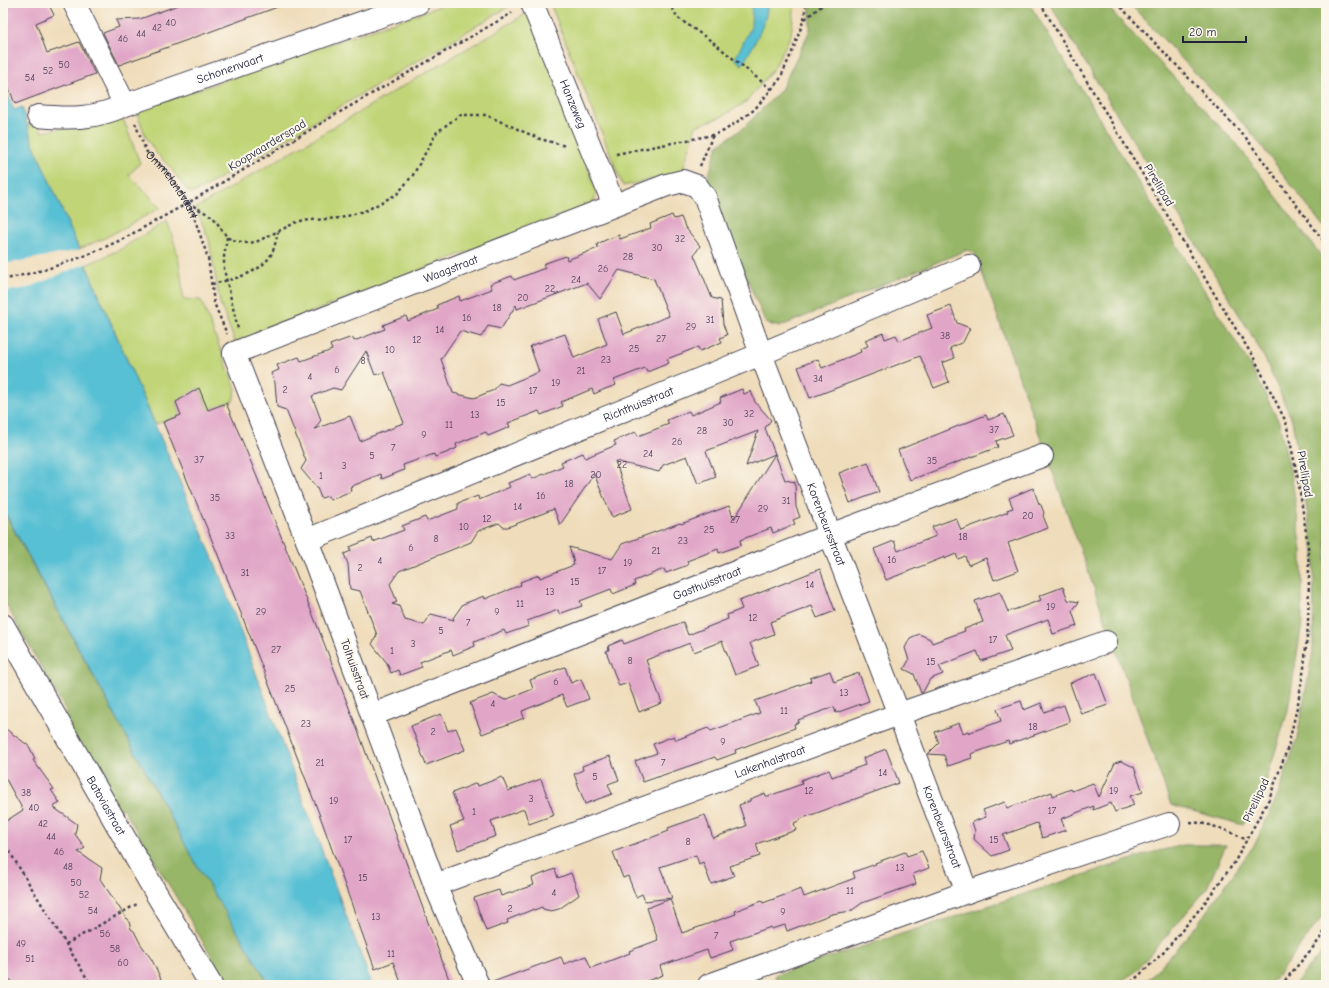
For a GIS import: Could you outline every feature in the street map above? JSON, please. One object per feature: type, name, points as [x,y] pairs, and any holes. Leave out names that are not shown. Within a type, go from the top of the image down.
[{"type":"street","points":[[74,3],[125,105]]},
{"type":"street","name":"Schonenvaart","points":[[38,116],[61,118],[98,115],[109,112],[125,105],[418,3]]},
{"type":"street","name":"Hanzeweg","points":[[525,7],[592,152],[614,205]]},
{"type":"street","name":"Waagstraat","points":[[239,351],[667,185],[683,181],[697,186]]},
{"type":"street","name":"Korenbeursstraat","points":[[697,186],[705,197],[761,354],[967,892]]},
{"type":"street","name":"Richthuisstraat","points":[[307,540],[761,354],[970,266]]},
{"type":"street","name":"Tolhuisstraat","points":[[239,351],[307,540],[435,885],[478,985]]},
{"type":"street","name":"Gasthuisstraat","points":[[372,715],[830,535],[1042,456]]},
{"type":"street","name":"Bataviastraat","points":[[3,625],[156,893],[211,985]]},
{"type":"street","name":"Lakenhalstraat","points":[[435,885],[899,714],[1106,642]]},
{"type":"street","points":[[709,985],[967,892],[1169,824]]},
{"type":"path","points":[[669,3],[678,18],[714,43],[772,90]]},
{"type":"path","points":[[188,203],[213,217],[227,237],[237,242],[247,243],[256,242],[299,221],[341,218],[367,210],[397,194],[413,175],[437,132],[460,116],[486,115],[540,139],[609,155],[713,135],[724,130],[754,110],[780,79],[794,50],[804,19],[806,3]]},
{"type":"path","points":[[804,19],[825,3]]},
{"type":"path","name":"Pirellipad","points":[[1040,3],[1255,360],[1286,422],[1298,478],[1308,546],[1308,626],[1304,668],[1288,747],[1269,799],[1234,863],[1203,905],[1164,952],[1127,985]]},
{"type":"path","points":[[1117,3],[1246,138],[1326,244]]},
{"type":"path","name":"Koopvaarderspad","points":[[3,280],[47,269],[88,255],[108,246],[188,203],[340,112],[525,7]]},
{"type":"path","name":"Ommelandvaart","points":[[125,105],[146,151],[167,172],[188,203],[208,258],[214,303],[239,351]]},
{"type":"path","points":[[697,186],[701,162],[713,135]]},
{"type":"path","points":[[212,284],[256,270],[271,254],[278,232]]},
{"type":"path","points":[[227,237],[224,269],[228,280],[241,340],[239,351]]},
{"type":"path","points":[[1169,824],[1182,821],[1199,822],[1224,830],[1247,840]]},
{"type":"path","points":[[3,843],[91,985]]},
{"type":"path","points":[[66,944],[156,893]]},
{"type":"path","points":[[1281,985],[1321,938],[1326,929]]},
{"type":"green space","points":[[449,3],[515,3],[198,191],[192,193],[187,190],[170,167],[156,153],[146,137],[136,111]]},
{"type":"green space","points":[[550,3],[795,3],[791,35],[774,68],[746,102],[721,117],[696,126],[682,173],[623,186]]},
{"type":"green space","points":[[810,3],[1029,3],[1250,365],[1279,422],[1292,479],[1302,551],[1302,623],[1288,710],[1262,795],[1243,825],[1171,805],[975,253],[967,250],[779,327],[766,323],[706,184],[718,145],[742,129],[781,90],[810,30]]},
{"type":"green space","points":[[1049,3],[1104,3],[1239,147],[1322,257],[1326,265],[1326,912],[1269,985],[1139,985],[1151,977],[1196,926],[1255,844],[1278,795],[1297,738],[1313,651],[1314,552],[1292,420],[1264,357],[1251,334]]},
{"type":"green space","points":[[1129,3],[1326,3],[1326,230],[1250,131]]},
{"type":"green space","points":[[529,12],[597,192],[593,203],[235,342],[220,303],[209,240],[196,208]]},
{"type":"green space","points":[[122,116],[140,163],[129,175],[160,208],[105,238],[79,249],[32,141],[27,126],[38,123],[42,132]]},
{"type":"green space","points":[[167,221],[174,240],[178,259],[183,299],[201,300],[236,389],[233,401],[206,411],[207,406],[199,388],[176,402],[181,415],[155,424],[86,265],[119,250]]},
{"type":"green space","points":[[6,516],[196,864],[270,985],[218,985],[204,961],[212,957],[123,808],[115,812],[61,720],[67,713],[3,599],[3,518]]},
{"type":"green space","points":[[1184,845],[1226,845],[1206,890],[1135,972],[1115,985],[778,985],[775,975],[1154,852]]},
{"type":"green space","points":[[1326,947],[1326,985],[1294,985]]},
{"type":"water","points":[[752,3],[767,3],[767,10],[759,35],[742,65],[735,59],[751,27]]},
{"type":"water","points":[[3,83],[14,110],[22,107],[32,141],[215,563],[372,985],[270,985],[196,864],[3,509]]},
{"type":"pier","points":[[81,250],[87,263],[28,288],[3,292],[3,264]]},
{"type":"building","points":[[3,3],[48,3],[54,15],[36,23],[47,53],[79,42],[95,74],[15,104],[3,72]]},
{"type":"building","points":[[184,3],[282,3],[283,5],[119,65],[103,33],[119,27],[116,20],[140,19]]},
{"type":"building","points":[[672,215],[674,219],[681,217],[685,227],[700,246],[694,255],[712,298],[721,300],[723,324],[727,335],[720,338],[722,342],[700,351],[698,347],[667,359],[669,363],[647,372],[645,368],[614,380],[616,385],[594,394],[592,389],[561,402],[563,406],[541,415],[539,411],[508,423],[510,427],[488,436],[486,432],[456,444],[457,448],[446,453],[435,457],[434,454],[403,465],[404,470],[382,479],[381,474],[350,487],[351,491],[330,500],[328,496],[321,498],[317,488],[301,469],[306,461],[286,410],[277,407],[275,383],[271,373],[279,370],[277,365],[299,357],[301,361],[332,350],[330,345],[352,337],[354,341],[385,329],[383,325],[406,316],[408,321],[438,309],[437,305],[459,296],[460,301],[492,289],[490,284],[512,276],[514,280],[545,268],[543,264],[566,256],[567,260],[598,248],[597,244],[608,239],[619,235],[620,239],[651,228],[650,224]],"holes":[[[619,270],[654,279],[669,316],[624,334],[616,312],[598,319],[607,344],[574,358],[565,334],[530,346],[539,372],[507,385],[499,383],[494,390],[474,398],[453,393],[441,359],[460,331],[481,337],[488,326],[501,329],[516,305],[517,309],[587,283],[600,299]],[[366,351],[375,375],[384,372],[404,423],[360,441],[350,416],[315,429],[321,420],[312,396],[333,388],[341,390]]]},
{"type":"building","points":[[951,306],[957,323],[970,328],[963,342],[950,348],[955,358],[942,363],[949,382],[934,388],[920,356],[810,398],[798,367],[818,359],[822,368],[861,352],[860,349],[868,346],[865,340],[883,333],[885,339],[896,335],[899,341],[932,328],[927,315]]},
{"type":"building","points":[[199,388],[208,410],[226,403],[246,450],[358,731],[451,985],[402,985],[393,962],[375,969],[320,816],[216,550],[163,422],[181,415],[176,402]]},
{"type":"building","points":[[742,389],[744,394],[751,391],[755,402],[771,420],[765,428],[775,454],[785,480],[795,482],[796,507],[800,517],[793,520],[795,524],[773,533],[771,528],[740,540],[741,545],[719,553],[718,549],[687,561],[688,565],[666,573],[664,569],[634,581],[635,585],[613,594],[611,589],[580,601],[582,606],[559,614],[558,610],[527,621],[529,626],[506,634],[504,630],[474,642],[475,646],[453,655],[451,650],[420,662],[422,667],[400,675],[398,670],[391,673],[387,663],[372,644],[377,635],[360,591],[350,589],[348,564],[344,554],[351,551],[350,547],[372,538],[373,542],[404,530],[402,526],[425,517],[427,521],[458,509],[458,503],[478,496],[479,500],[510,487],[508,483],[530,474],[532,479],[563,466],[561,462],[583,453],[585,458],[616,445],[614,441],[636,432],[638,436],[669,424],[667,420],[689,411],[691,415],[721,402],[720,398]],"holes":[[[758,431],[746,466],[775,454],[734,519],[729,506],[622,544],[612,559],[569,547],[574,565],[540,578],[539,575],[520,582],[521,585],[485,599],[484,596],[463,604],[453,618],[454,620],[431,614],[424,625],[405,620],[399,606],[392,604],[397,602],[390,584],[399,571],[471,542],[478,531],[499,523],[503,527],[508,527],[554,509],[560,525],[594,474],[612,517],[632,509],[615,461],[659,472],[663,465],[687,456],[698,484],[716,477],[706,451]]]},
{"type":"building","points":[[1004,414],[1013,435],[996,441],[998,447],[910,480],[898,450],[986,415],[988,420]]},
{"type":"building","points":[[868,462],[879,492],[850,503],[839,473]]},
{"type":"building","points":[[1033,488],[1044,513],[1043,516],[1048,528],[1008,543],[1018,571],[994,580],[986,558],[968,565],[965,556],[958,559],[956,554],[886,580],[874,549],[894,541],[898,551],[936,536],[932,527],[956,518],[961,530],[993,518],[1008,512],[1007,510],[1013,508],[1009,498]]},
{"type":"building","points":[[820,569],[835,611],[817,618],[812,606],[770,622],[774,634],[750,643],[759,666],[735,675],[722,641],[694,652],[690,643],[646,660],[662,703],[639,712],[628,683],[619,686],[606,651],[609,650],[608,646],[622,640],[624,644],[683,622],[688,635],[728,619],[727,615],[742,609],[739,601]]},
{"type":"building","points":[[1063,587],[1068,600],[1079,602],[1072,611],[1077,626],[1053,634],[1048,619],[1005,635],[1011,651],[981,661],[977,651],[939,666],[943,674],[930,679],[921,693],[914,674],[904,669],[909,660],[905,648],[910,638],[919,634],[930,639],[932,643],[965,631],[964,629],[983,622],[975,601],[1000,592],[1008,612],[1041,600],[1039,596]]},
{"type":"building","points":[[565,667],[571,683],[581,679],[589,699],[567,707],[562,695],[522,711],[524,718],[482,734],[470,703],[493,694],[505,700],[533,689],[530,680]]},
{"type":"building","points":[[830,671],[834,682],[859,673],[869,701],[836,713],[834,707],[798,720],[799,722],[794,724],[795,728],[735,750],[736,753],[717,760],[715,757],[643,782],[635,761],[657,753],[653,744],[674,736],[676,740],[708,728],[711,731],[760,713],[755,701],[811,681],[810,678]]},
{"type":"building","points":[[1096,673],[1108,705],[1081,714],[1070,683]]},
{"type":"building","points":[[1021,701],[1024,710],[1041,703],[1044,712],[1064,705],[1070,722],[1009,744],[1008,741],[971,754],[972,758],[948,766],[944,755],[928,754],[939,743],[935,732],[959,723],[963,733],[968,731],[968,733],[1001,721],[997,709]]},
{"type":"building","points":[[441,714],[448,731],[456,728],[465,750],[426,765],[411,726]]},
{"type":"building","points":[[3,727],[29,746],[35,759],[33,760],[54,789],[51,790],[60,803],[53,807],[77,824],[75,834],[85,848],[78,852],[102,868],[100,879],[129,922],[131,929],[134,931],[140,943],[152,960],[161,979],[151,985],[13,985],[12,981],[3,975],[3,823],[23,810],[3,774]]},
{"type":"building","points":[[886,749],[899,783],[800,819],[801,820],[794,823],[796,830],[756,844],[760,856],[730,866],[734,876],[711,884],[703,862],[699,864],[696,855],[660,867],[672,898],[645,901],[642,894],[636,897],[628,876],[623,878],[613,852],[669,831],[668,828],[705,815],[713,838],[746,826],[739,805],[765,793],[766,796],[769,796],[802,784],[801,780],[829,770],[832,777],[865,765],[863,758]]},
{"type":"building","points":[[610,756],[619,780],[608,784],[612,794],[585,804],[574,774],[583,770],[582,766]]},
{"type":"building","points":[[1121,761],[1134,767],[1143,792],[1130,796],[1134,805],[1115,812],[1111,803],[1093,810],[1094,806],[1061,819],[1066,830],[1042,838],[1037,823],[1003,835],[1009,850],[992,856],[974,839],[975,831],[972,822],[986,817],[983,810],[1005,802],[1007,808],[1052,792],[1053,796],[1093,783],[1099,797],[1115,763]]},
{"type":"building","points":[[502,777],[508,791],[541,779],[554,815],[529,824],[524,809],[491,821],[496,836],[458,850],[450,826],[464,821],[452,793],[477,783],[478,786]]},
{"type":"building","points":[[922,851],[929,868],[913,874],[916,884],[862,903],[851,911],[832,914],[787,931],[785,925],[771,929],[771,927],[730,941],[733,950],[710,958],[707,950],[660,966],[663,975],[636,985],[491,985],[490,983],[561,957],[564,964],[586,956],[591,968],[658,940],[647,908],[670,899],[682,933],[736,914],[735,911],[762,901],[763,903],[801,889],[804,897],[855,878],[853,872],[876,864],[875,863],[905,852],[907,856]]},
{"type":"building","points":[[555,869],[558,878],[571,873],[579,895],[559,909],[551,911],[543,909],[542,907],[534,909],[507,920],[508,923],[486,931],[474,898],[499,890],[501,896],[534,885],[532,878]]}]
